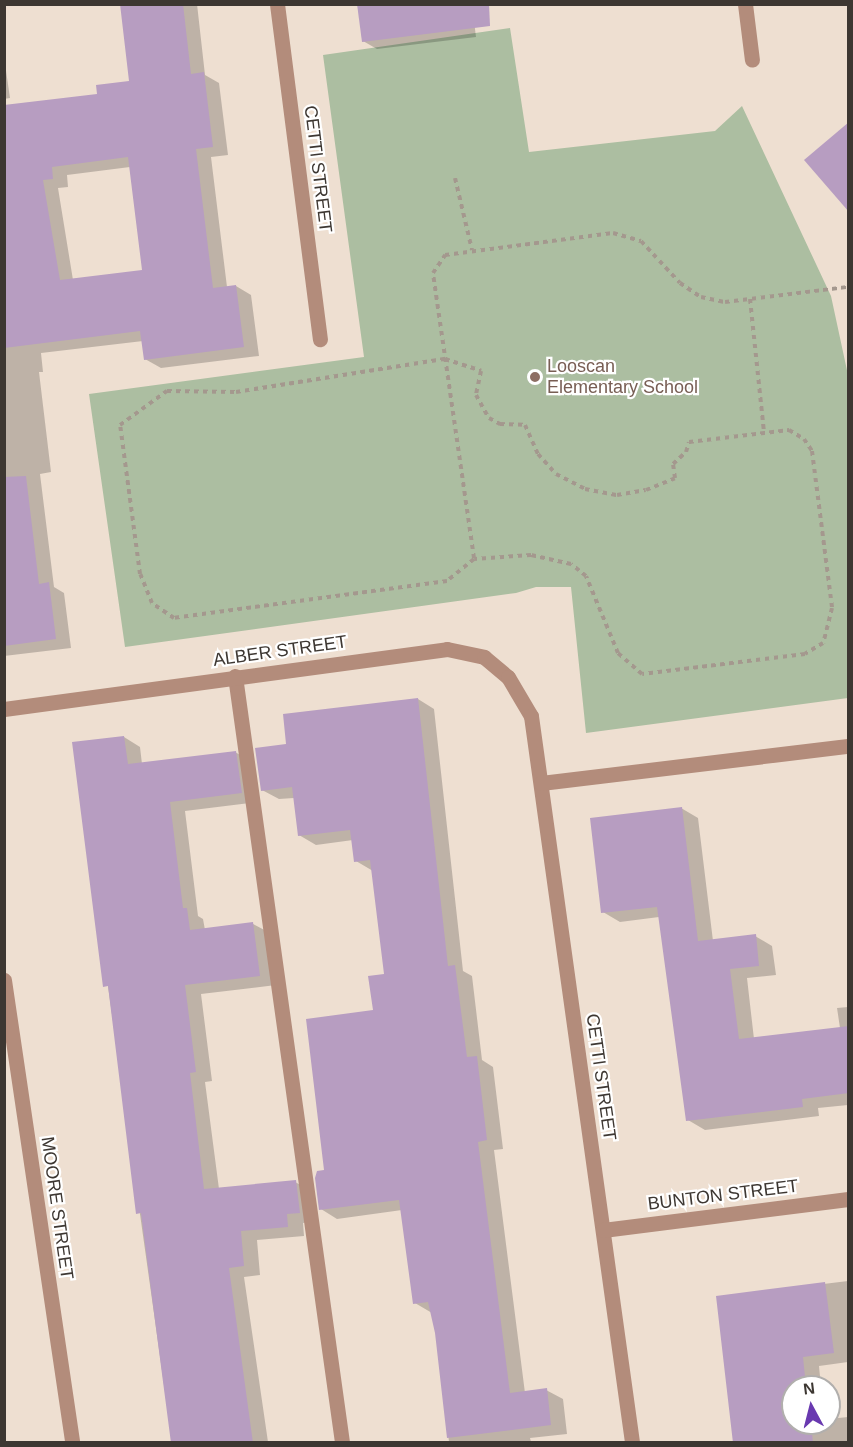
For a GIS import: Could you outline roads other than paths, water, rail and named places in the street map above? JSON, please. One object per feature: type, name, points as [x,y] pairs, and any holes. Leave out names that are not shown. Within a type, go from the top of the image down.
[{"type":"street","name":"CETTI STREET","points":[[277,4],[320,339]]},
{"type":"street","points":[[745,4],[752,60]]},
{"type":"street","name":"ALBER STREET","points":[[4,709],[447,649],[484,657],[508,677],[531,716]]},
{"type":"street","points":[[235,676],[342,1443]]},
{"type":"street","name":"CETTI STREET","points":[[531,716],[632,1443]]},
{"type":"street","points":[[541,783],[849,746]]},
{"type":"street","name":"MOORE STREET","points":[[4,980],[72,1443]]},
{"type":"street","name":"BUNTON STREET","points":[[603,1230],[849,1199]]},
{"type":"place","name":"Looscan Elementary School","points":[[535,377]]}]
